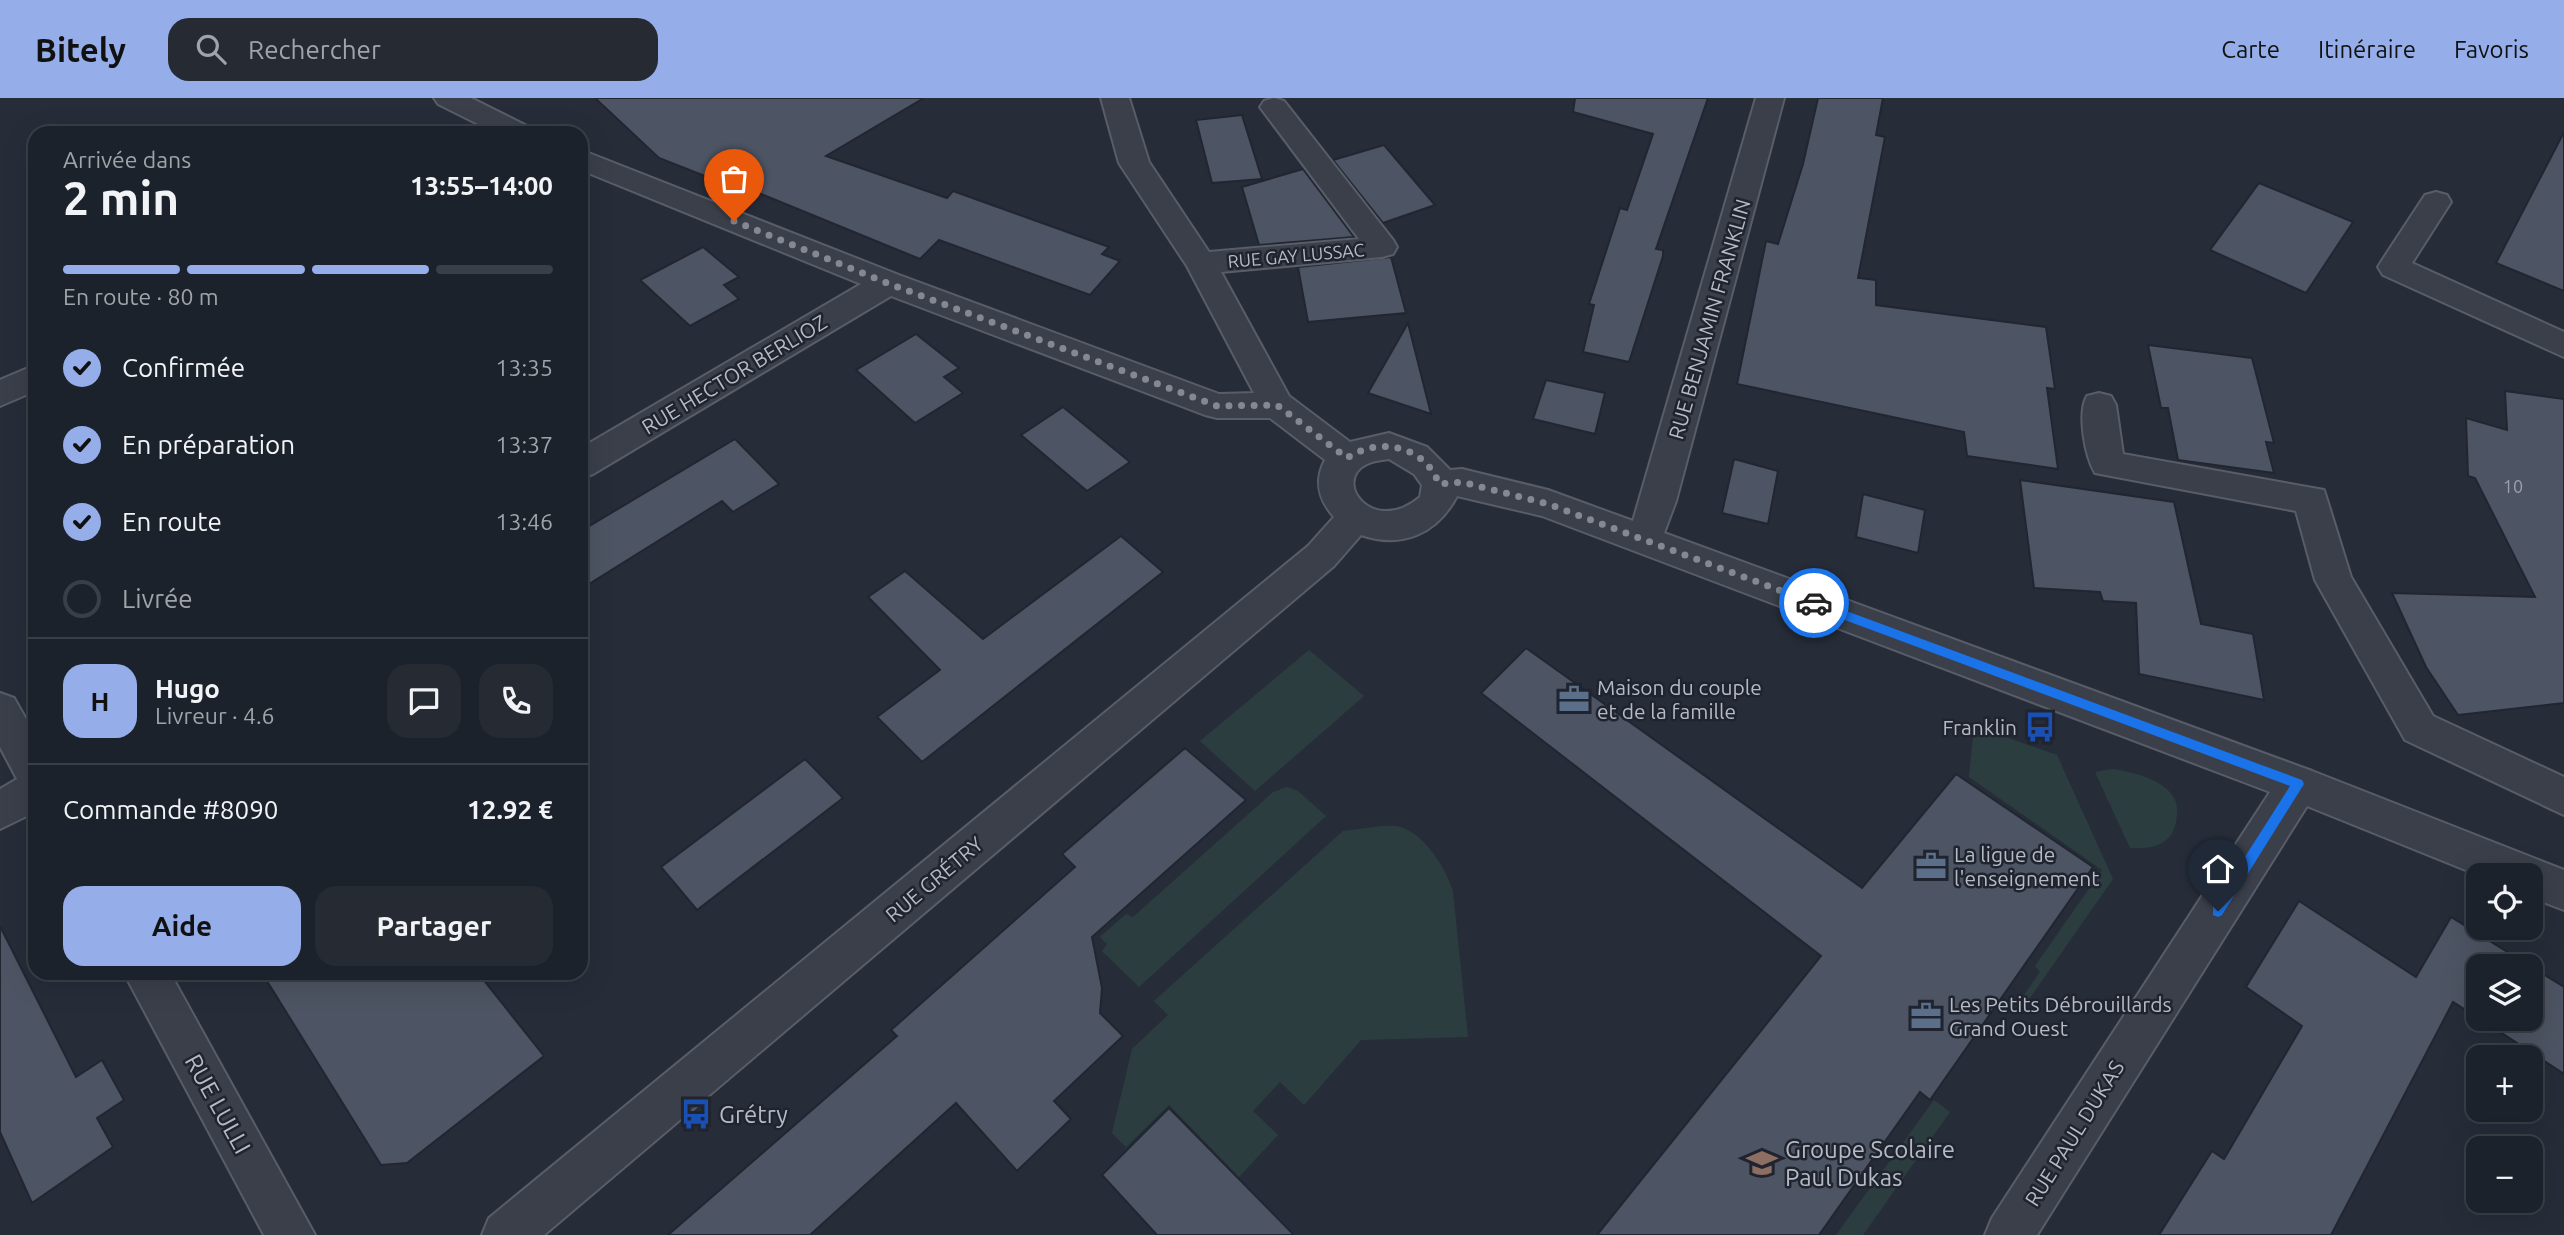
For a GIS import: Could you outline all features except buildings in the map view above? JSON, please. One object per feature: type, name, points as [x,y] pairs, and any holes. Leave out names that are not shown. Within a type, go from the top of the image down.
[{"type":"street","points":[[448,98],[504,126]]},
{"type":"street","points":[[481,115],[519,98]]},
{"type":"street","name":"RUE GAY LUSSAC","points":[[1115,98],[1134,163],[1200,263],[1277,405],[1347,458]]},
{"type":"street","name":"RUE BENJAMIN FRANKLIN","points":[[1644,539],[1658,500],[1770,98]]},
{"type":"street","name":"RUE GAY LUSSAC","points":[[1200,263],[1382,247],[1274,107]]},
{"type":"street","points":[[588,162],[887,283],[1217,406],[1277,405]]},
{"type":"street","points":[[2436,202],[2394,267],[2564,345]]},
{"type":"street","name":"RUE HECTOR BERLIOZ","points":[[588,461],[887,283]]},
{"type":"street","points":[[0,394],[28,380]]},
{"type":"street","points":[[2099,405],[2107,464],[2311,500],[2333,580],[2419,728],[2564,797]]},
{"type":"street","points":[[1371,447],[1408,450],[1434,470],[1439,484],[1438,497],[1431,509],[1420,519],[1387,527],[1354,517],[1335,494],[1338,469],[1347,458],[1371,447]]},
{"type":"street","points":[[1439,484],[1462,482],[1548,504],[2298,784],[2496,863]]},
{"type":"street","name":"RUE GRÉTRY","points":[[506,1235],[1321,556],[1354,517]]},
{"type":"street","points":[[0,710],[28,760]]},
{"type":"street","name":"RUE PAUL DUKAS","points":[[2009,1235],[2298,784]]},
{"type":"street","points":[[0,811],[28,794]]},
{"type":"street","points":[[2543,882],[2564,890]]},
{"type":"street","name":"RUE LULLI","points":[[150,980],[290,1235]]},
{"type":"shaded area","points":[[1309,650],[1364,696],[1255,791],[1200,741]]},
{"type":"shaded area","points":[[1974,726],[2057,755],[2113,879],[2018,1015],[2013,1011],[2040,972],[2035,966],[2102,870],[1969,777]]},
{"type":"shaded area","points":[[2112,769],[2147,778],[2170,793],[2176,802],[2177,817],[2170,836],[2165,841],[2153,847],[2130,848],[2095,772]]},
{"type":"shaded area","points":[[1287,787],[1298,791],[1326,816],[1139,987],[1102,951],[1107,944],[1100,937],[1126,914],[1133,917],[1273,792]]},
{"type":"shaded area","points":[[1381,826],[1401,827],[1420,838],[1441,864],[1450,883],[1468,1037],[1361,1040],[1304,1105],[1280,1082],[1253,1111],[1278,1135],[1239,1177],[1169,1105],[1126,1147],[1112,1133],[1132,1049],[1168,1015],[1154,1001],[1343,831]]},
{"type":"shaded area","points":[[1934,1100],[1950,1112],[1863,1235],[1836,1235]]},
{"type":"way so far","points":[[734,221],[887,283],[1217,406],[1233,408],[1277,405],[1347,458],[1371,447],[1389,446],[1408,450],[1423,458],[1434,470],[1439,484],[1462,482],[1548,504],[1814,603]]},
{"type":"place","name":"Maison du couple et de la famille","points":[[1574,699]]},
{"type":"place","name":"Franklin","points":[[2040,727]]},
{"type":"place","name":"La ligue de l'enseignement","points":[[1931,866]]},
{"type":"place","name":"Les Petits Débrouillards Grand Ouest","points":[[1926,1016]]},
{"type":"place","name":"Grétry","points":[[696,1114]]},
{"type":"place","name":"Groupe Scolaire Paul Dukas","points":[[1762,1163]]},
{"type":"route","points":[[1814,603],[2298,784],[2218,911]]}]
